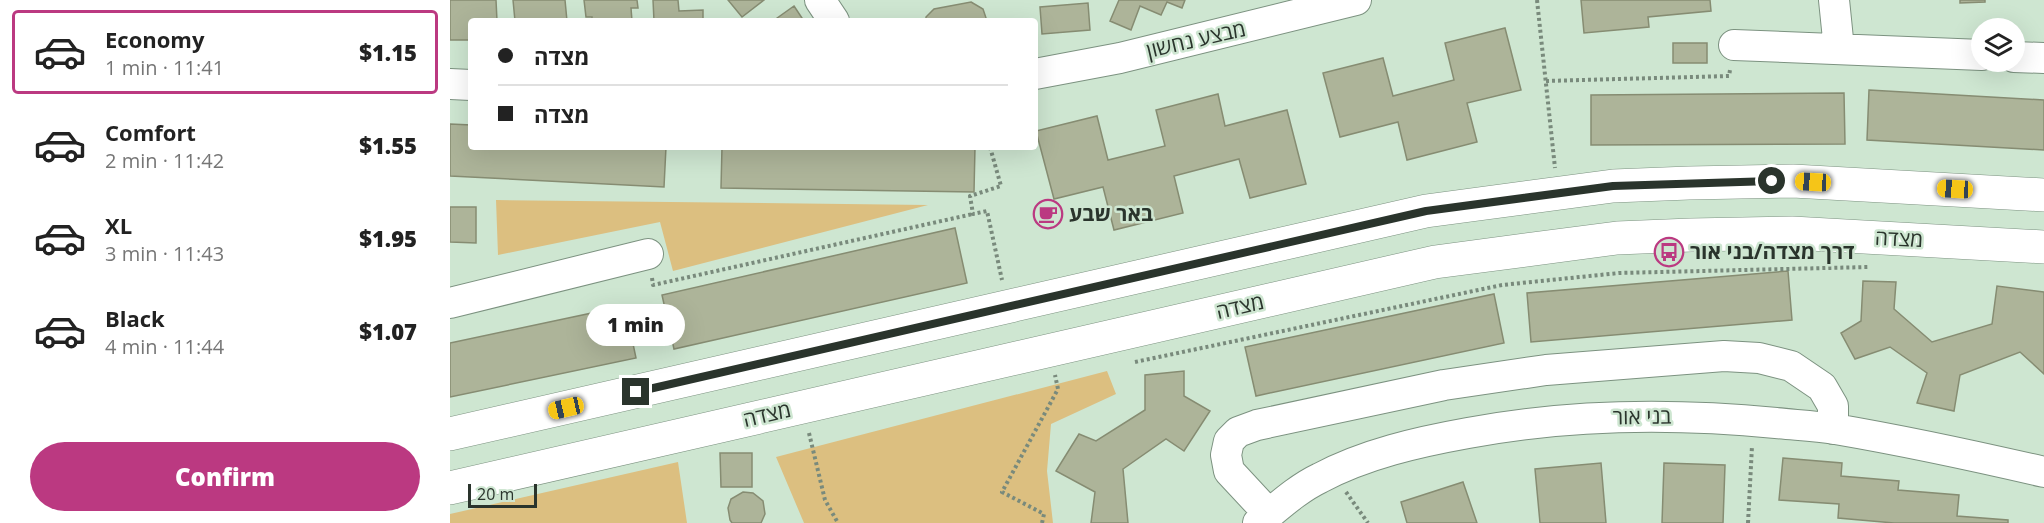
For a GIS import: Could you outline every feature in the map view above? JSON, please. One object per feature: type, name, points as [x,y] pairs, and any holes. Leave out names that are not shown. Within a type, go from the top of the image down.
[{"type":"main road","points":[[450,435],[1426,211],[1613,186],[1793,181],[2044,195]]},
{"type":"main road","name":"מצדה","points":[[450,488],[1436,262],[1617,238],[1792,233],[2044,247]]},
{"type":"street","points":[[820,0],[832,18]]},
{"type":"street","name":"מבצע נחשון","points":[[1038,73],[1120,58],[1258,13],[1356,0]]},
{"type":"street","points":[[1834,0],[1839,49]]},
{"type":"street","points":[[1734,45],[1971,55]]},
{"type":"street","points":[[2025,57],[2044,58]]},
{"type":"street","points":[[450,84],[468,85]]},
{"type":"street","points":[[450,303],[648,254]]},
{"type":"street","points":[[1264,518],[1229,471],[1226,455],[1229,441],[1238,432],[1257,425],[1432,388],[1535,371],[1724,356],[1759,358],[1791,366],[1822,387],[1833,406],[1833,429]]},
{"type":"street","name":"בני אור","points":[[1264,518],[1287,498],[1320,478],[1364,460],[1425,441],[1558,420],[1682,417],[1833,429],[1964,453],[2044,472]]},
{"type":"path","points":[[1537,0],[1558,192]]},
{"type":"path","points":[[1546,81],[1729,76],[1734,45]]},
{"type":"path","points":[[973,214],[970,196],[1001,186],[991,150]]},
{"type":"path","points":[[648,254],[654,285],[987,211],[1008,307]]},
{"type":"path","points":[[1126,364],[1502,285],[1619,273],[1879,267]]},
{"type":"path","points":[[1056,378],[1067,376]]},
{"type":"path","points":[[1042,523],[1044,514],[1002,492],[1058,389]]},
{"type":"path","points":[[802,407],[825,500],[838,523]]},
{"type":"path","points":[[1748,523],[1754,421]]},
{"type":"path","points":[[1333,473],[1368,523]]},
{"type":"shaded area","points":[[496,200],[928,205],[673,271],[660,222],[498,255]]},
{"type":"shaded area","points":[[1107,371],[1116,394],[1051,424],[1047,471],[1053,523],[804,523],[776,457]]},
{"type":"shaded area","points":[[678,462],[687,523],[450,523],[450,514]]},
{"type":"building","points":[[450,0],[496,0],[497,18],[468,18],[468,40],[450,40]]},
{"type":"building","points":[[513,0],[565,0],[567,18],[515,18]]},
{"type":"building","points":[[584,0],[637,0],[638,8],[631,8],[632,18],[586,17]]},
{"type":"building","points":[[653,0],[678,0],[679,11],[703,10],[703,18],[654,18]]},
{"type":"building","points":[[728,0],[764,0],[742,17]]},
{"type":"building","points":[[1119,0],[1185,0],[1182,8],[1167,2],[1161,15],[1140,6],[1131,30],[1110,21]]},
{"type":"building","points":[[1581,0],[1710,0],[1711,11],[1648,17],[1649,27],[1584,33]]},
{"type":"building","points":[[1960,0],[1985,0],[1985,2],[1960,3]]},
{"type":"building","points":[[971,2],[983,9],[986,18],[926,18],[934,9]]},
{"type":"building","points":[[1088,3],[1090,30],[1042,34],[1040,7]]},
{"type":"building","points":[[794,6],[802,18],[777,18]]},
{"type":"building","points":[[1505,28],[1521,90],[1467,103],[1477,142],[1407,160],[1398,122],[1340,137],[1323,73],[1383,58],[1393,96],[1454,80],[1445,43]]},
{"type":"building","points":[[1673,43],[1707,43],[1707,63],[1673,63]]},
{"type":"building","points":[[1869,90],[2044,100],[2044,150],[1867,140]]},
{"type":"building","points":[[1844,93],[1845,144],[1591,145],[1591,95]]},
{"type":"building","points":[[1218,94],[1225,126],[1287,110],[1306,184],[1250,198],[1239,159],[1174,176],[1183,213],[1114,230],[1103,187],[1054,199],[1038,139],[1038,131],[1097,116],[1108,160],[1165,146],[1156,110]]},
{"type":"building","points":[[450,124],[468,125],[468,150],[666,150],[664,187],[450,176]]},
{"type":"building","points":[[722,150],[975,150],[974,192],[721,188]]},
{"type":"building","points":[[450,207],[476,207],[476,243],[450,242]]},
{"type":"building","points":[[955,228],[967,283],[674,349],[662,295]]},
{"type":"building","points":[[1788,271],[1792,320],[1531,342],[1527,293]]},
{"type":"building","points":[[1863,281],[1896,282],[1894,309],[1932,342],[1992,324],[1997,286],[2044,292],[2044,374],[2020,352],[1960,375],[1954,411],[1917,403],[1927,373],[1890,347],[1855,359],[1841,333],[1861,321]]},
{"type":"building","points":[[1494,294],[1504,343],[1256,396],[1245,347]]},
{"type":"building","points":[[625,306],[636,358],[450,397],[450,343]]},
{"type":"building","points":[[1184,371],[1184,396],[1210,411],[1184,451],[1166,439],[1123,469],[1128,523],[1091,523],[1095,492],[1056,471],[1079,434],[1096,441],[1145,410],[1145,375]]},
{"type":"building","points":[[720,453],[752,453],[752,487],[721,487]]},
{"type":"building","points":[[1783,458],[1842,463],[1841,476],[1899,481],[1898,490],[1959,495],[1957,516],[2008,520],[2008,523],[1894,523],[1838,518],[1839,504],[1779,500]]},
{"type":"building","points":[[1601,463],[1606,523],[1540,523],[1535,469]]},
{"type":"building","points":[[1664,463],[1725,465],[1723,523],[1662,523]]},
{"type":"building","points":[[1463,482],[1477,523],[1407,523],[1401,502]]},
{"type":"building","points":[[743,492],[753,493],[763,501],[765,514],[761,523],[732,523],[730,520],[728,508],[731,499]]},
{"type":"place","name":"באר שבע","points":[[1048,214]]},
{"type":"place","name":"דרך מצדה/בני אור","points":[[1669,252]]},
{"type":"route","points":[[636,392],[1426,211],[1613,186],[1772,181]]}]
